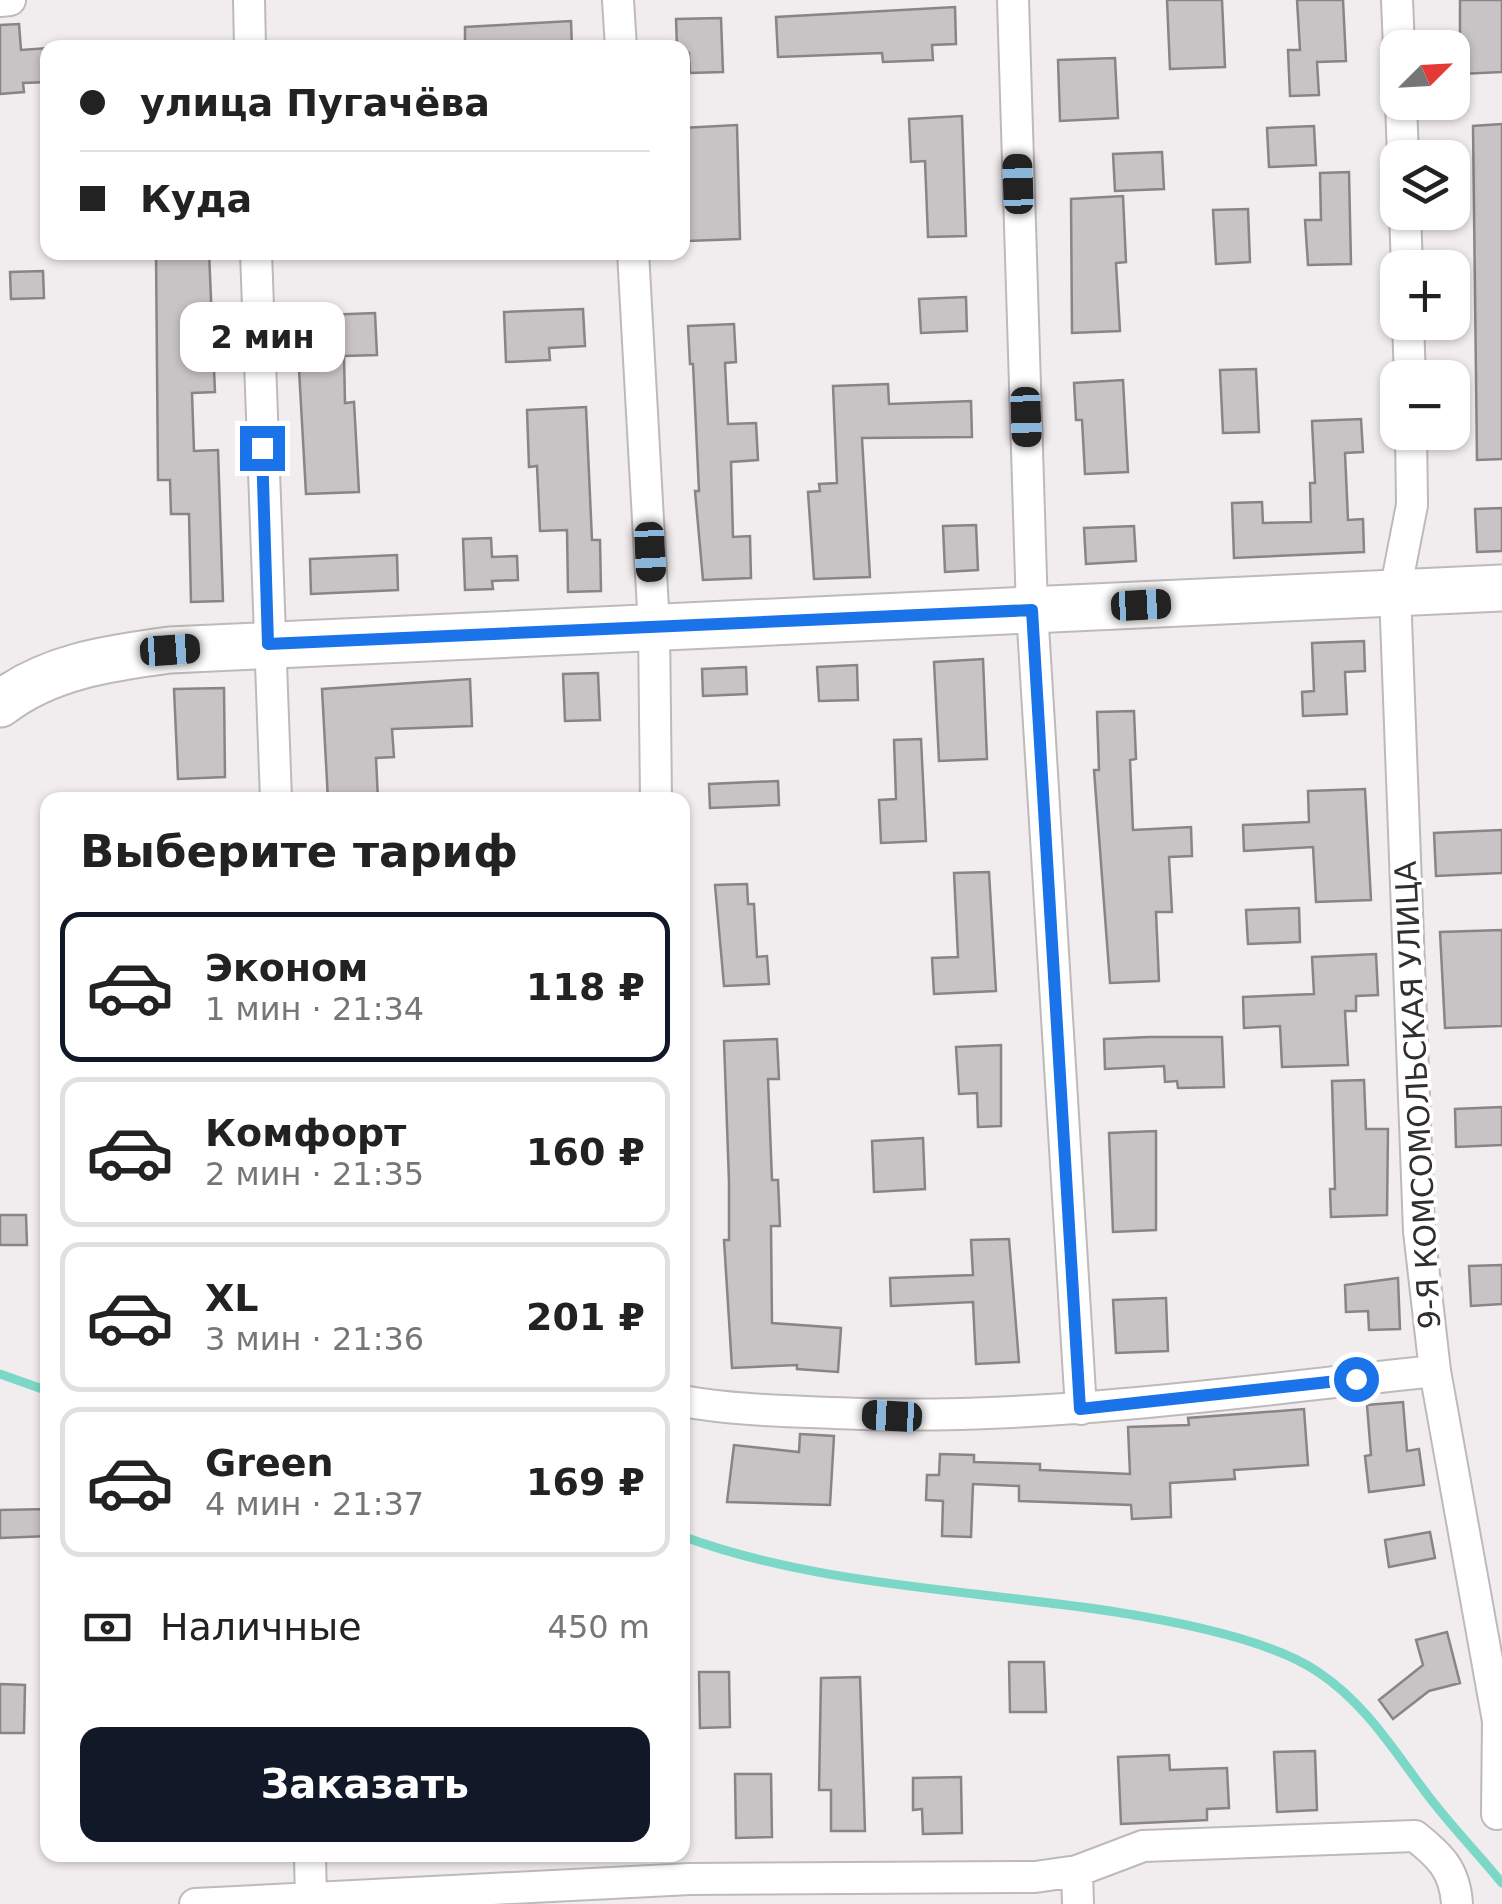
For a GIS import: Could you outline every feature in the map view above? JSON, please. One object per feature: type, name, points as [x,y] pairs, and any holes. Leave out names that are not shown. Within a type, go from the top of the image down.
[{"type":"main road","points":[[3,693],[109,658],[268,644],[1502,588]]},
{"type":"street","points":[[0,1],[10,0]]},
{"type":"street","points":[[249,0],[250,40]]},
{"type":"street","points":[[618,0],[620,40]]},
{"type":"street","points":[[1013,0],[1032,610],[1080,1409]]},
{"type":"street","points":[[1397,0],[1398,30]]},
{"type":"street","points":[[256,260],[276,792]]},
{"type":"street","points":[[632,260],[654,627],[656,792]]},
{"type":"street","name":"9-Я КОМСОМОЛЬСКАЯ УЛИЦА","points":[[1411,450],[1412,505],[1395,592],[1420,1231],[1435,1371],[1498,1720],[1497,1814]]},
{"type":"street","points":[[690,1402],[723,1408],[926,1418],[1080,1409],[1435,1371]]},
{"type":"street","points":[[195,1904],[311,1902],[690,1879],[1035,1876],[1077,1871],[1143,1846],[1415,1836],[1443,1858],[1456,1884],[1457,1904]]},
{"type":"street","points":[[310,1862],[311,1902]]},
{"type":"street","points":[[1077,1871],[1078,1904]]},
{"type":"building","points":[[1167,0],[1222,0],[1225,67],[1170,69]]},
{"type":"building","points":[[1297,0],[1343,0],[1346,61],[1317,62],[1319,95],[1290,96],[1288,50],[1300,50]]},
{"type":"building","points":[[1460,0],[1502,0],[1502,72],[1470,74],[1470,30],[1460,30]]},
{"type":"building","points":[[955,7],[956,44],[932,45],[933,60],[883,62],[882,53],[778,57],[776,17]]},
{"type":"building","points":[[721,18],[723,72],[690,73],[690,40],[677,40],[676,19]]},
{"type":"building","points":[[571,21],[572,40],[465,40],[465,27]]},
{"type":"building","points":[[19,24],[21,50],[40,49],[40,82],[23,83],[24,92],[0,94],[0,25]]},
{"type":"building","points":[[1115,58],[1118,118],[1060,121],[1058,60]]},
{"type":"building","points":[[962,116],[966,236],[928,237],[925,161],[911,162],[909,119]]},
{"type":"building","points":[[1502,124],[1502,459],[1477,460],[1473,126]]},
{"type":"building","points":[[737,125],[740,239],[690,241],[690,128]]},
{"type":"building","points":[[1314,126],[1316,165],[1269,167],[1267,128]]},
{"type":"building","points":[[1162,152],[1164,189],[1115,191],[1113,154]]},
{"type":"building","points":[[1349,172],[1351,264],[1308,265],[1305,220],[1321,220],[1320,173]]},
{"type":"building","points":[[1123,196],[1126,262],[1116,263],[1120,331],[1072,333],[1071,199]]},
{"type":"building","points":[[1248,209],[1250,262],[1216,264],[1213,210]]},
{"type":"building","points":[[156,260],[209,260],[215,392],[192,393],[194,451],[218,450],[223,601],[191,602],[189,514],[171,514],[170,480],[158,480]]},
{"type":"building","points":[[43,271],[44,298],[11,299],[10,272]]},
{"type":"building","points":[[966,297],[967,331],[921,333],[919,299]]},
{"type":"building","points":[[583,309],[585,346],[549,348],[550,360],[506,362],[504,312]]},
{"type":"building","points":[[375,313],[377,355],[344,356],[345,403],[354,402],[359,492],[306,494],[296,316]]},
{"type":"building","points":[[734,324],[736,362],[725,363],[728,424],[756,423],[758,460],[731,462],[733,537],[750,536],[751,578],[703,580],[688,326]]},
{"type":"building","points":[[1256,369],[1259,432],[1223,433],[1220,370]]},
{"type":"building","points":[[1123,380],[1128,472],[1085,474],[1082,420],[1076,420],[1074,383]]},
{"type":"building","points":[[888,384],[889,404],[971,401],[972,437],[862,438],[870,577],[814,579],[808,492],[820,491],[819,484],[837,483],[833,386]]},
{"type":"building","points":[[586,407],[592,540],[600,540],[601,591],[568,592],[567,530],[540,531],[537,466],[529,467],[527,410]]},
{"type":"building","points":[[1361,419],[1363,452],[1345,453],[1348,520],[1363,519],[1364,552],[1234,558],[1232,503],[1262,502],[1263,523],[1311,522],[1310,483],[1315,483],[1312,421]]},
{"type":"building","points":[[1502,508],[1502,551],[1477,552],[1475,509]]},
{"type":"building","points":[[976,525],[978,570],[945,572],[943,526]]},
{"type":"building","points":[[1134,526],[1136,561],[1086,564],[1084,528]]},
{"type":"building","points":[[491,538],[492,557],[517,556],[518,580],[492,581],[493,589],[465,590],[463,539]]},
{"type":"building","points":[[397,555],[398,590],[311,594],[310,559]]},
{"type":"building","points":[[1364,641],[1365,671],[1345,672],[1347,714],[1303,716],[1302,692],[1314,691],[1312,643]]},
{"type":"building","points":[[983,659],[987,759],[939,761],[934,662]]},
{"type":"building","points":[[857,665],[858,700],[819,701],[817,667]]},
{"type":"building","points":[[746,667],[747,694],[703,696],[702,669]]},
{"type":"building","points":[[598,673],[600,720],[565,721],[563,674]]},
{"type":"building","points":[[470,679],[472,726],[392,729],[394,757],[376,758],[378,792],[328,792],[322,689]]},
{"type":"building","points":[[224,688],[225,777],[178,779],[174,689]]},
{"type":"building","points":[[1134,711],[1136,759],[1130,760],[1133,830],[1191,827],[1192,856],[1169,857],[1172,912],[1156,912],[1159,981],[1110,983],[1094,770],[1099,770],[1097,712]]},
{"type":"building","points":[[921,739],[926,841],[881,843],[879,800],[896,799],[894,740]]},
{"type":"building","points":[[778,781],[779,805],[710,808],[709,784]]},
{"type":"building","points":[[1365,789],[1371,900],[1316,902],[1313,847],[1244,851],[1243,825],[1309,822],[1308,791]]},
{"type":"building","points":[[1502,830],[1502,873],[1436,876],[1434,833]]},
{"type":"building","points":[[989,872],[996,991],[934,994],[932,958],[958,957],[954,873]]},
{"type":"building","points":[[747,884],[748,904],[754,904],[757,957],[767,956],[769,984],[724,986],[715,885]]},
{"type":"building","points":[[1299,908],[1300,942],[1248,944],[1246,910]]},
{"type":"building","points":[[1502,930],[1502,1026],[1445,1028],[1440,932]]},
{"type":"building","points":[[1376,954],[1378,995],[1356,996],[1356,1011],[1345,1011],[1348,1065],[1282,1067],[1280,1026],[1244,1028],[1243,997],[1314,994],[1312,957]]},
{"type":"building","points":[[1222,1037],[1224,1087],[1178,1088],[1177,1081],[1165,1082],[1164,1066],[1105,1069],[1104,1039]]},
{"type":"building","points":[[777,1039],[779,1079],[768,1079],[772,1180],[778,1180],[780,1226],[771,1226],[772,1323],[841,1328],[838,1372],[797,1369],[797,1365],[732,1368],[724,1240],[729,1240],[729,1182],[724,1041]]},
{"type":"building","points":[[1001,1045],[1001,1126],[978,1127],[977,1093],[959,1094],[956,1047]]},
{"type":"building","points":[[1364,1080],[1366,1129],[1388,1129],[1387,1215],[1331,1217],[1330,1189],[1335,1189],[1332,1081]]},
{"type":"building","points":[[1502,1107],[1502,1145],[1456,1147],[1455,1109]]},
{"type":"building","points":[[1156,1131],[1156,1230],[1113,1232],[1109,1133]]},
{"type":"building","points":[[923,1138],[925,1189],[874,1192],[872,1141]]},
{"type":"building","points":[[0,1215],[26,1215],[27,1245],[0,1245]]},
{"type":"building","points":[[1009,1239],[1019,1362],[976,1364],[973,1302],[891,1306],[890,1278],[973,1275],[971,1240]]},
{"type":"building","points":[[1502,1265],[1502,1304],[1471,1306],[1469,1266]]},
{"type":"building","points":[[1398,1278],[1400,1329],[1369,1330],[1368,1311],[1346,1312],[1345,1285]]},
{"type":"building","points":[[1166,1298],[1168,1351],[1116,1353],[1113,1300]]},
{"type":"building","points":[[1403,1402],[1407,1451],[1419,1449],[1424,1485],[1369,1492],[1365,1456],[1371,1455],[1367,1405]]},
{"type":"building","points":[[1304,1409],[1308,1465],[1234,1470],[1235,1479],[1170,1483],[1171,1517],[1132,1519],[1131,1505],[1019,1501],[1019,1486],[973,1484],[971,1537],[942,1536],[943,1501],[926,1500],[927,1475],[939,1475],[940,1454],[974,1455],[974,1462],[1040,1464],[1040,1470],[1130,1474],[1128,1427],[1189,1425],[1188,1418]]},
{"type":"building","points":[[800,1434],[834,1436],[830,1505],[727,1502],[734,1445],[799,1452]]},
{"type":"building","points":[[40,1509],[40,1536],[0,1538],[0,1510]]},
{"type":"building","points":[[1430,1532],[1435,1558],[1389,1567],[1385,1540]]},
{"type":"building","points":[[1447,1632],[1460,1683],[1429,1691],[1393,1719],[1379,1700],[1423,1665],[1416,1640]]},
{"type":"building","points":[[1009,1662],[1044,1662],[1046,1712],[1010,1712]]},
{"type":"building","points":[[699,1672],[729,1672],[730,1727],[700,1728]]},
{"type":"building","points":[[860,1677],[865,1831],[831,1831],[831,1790],[819,1790],[821,1678]]},
{"type":"building","points":[[0,1684],[25,1685],[24,1733],[0,1733]]},
{"type":"building","points":[[1315,1751],[1317,1810],[1277,1812],[1274,1752]]},
{"type":"building","points":[[1169,1755],[1170,1770],[1227,1768],[1229,1808],[1207,1809],[1207,1820],[1121,1824],[1118,1757]]},
{"type":"building","points":[[735,1774],[771,1774],[772,1837],[736,1838]]},
{"type":"building","points":[[961,1777],[962,1833],[923,1834],[922,1809],[913,1810],[913,1778]]},
{"type":"waterway","points":[[0,1374],[40,1388]]},
{"type":"waterway","points":[[690,1539],[733,1553],[841,1576],[1062,1604],[1192,1626],[1298,1660],[1352,1700],[1502,1883]]},
{"type":"route","points":[[262,448],[268,644],[1032,610],[1080,1409],[1356,1379]]}]
